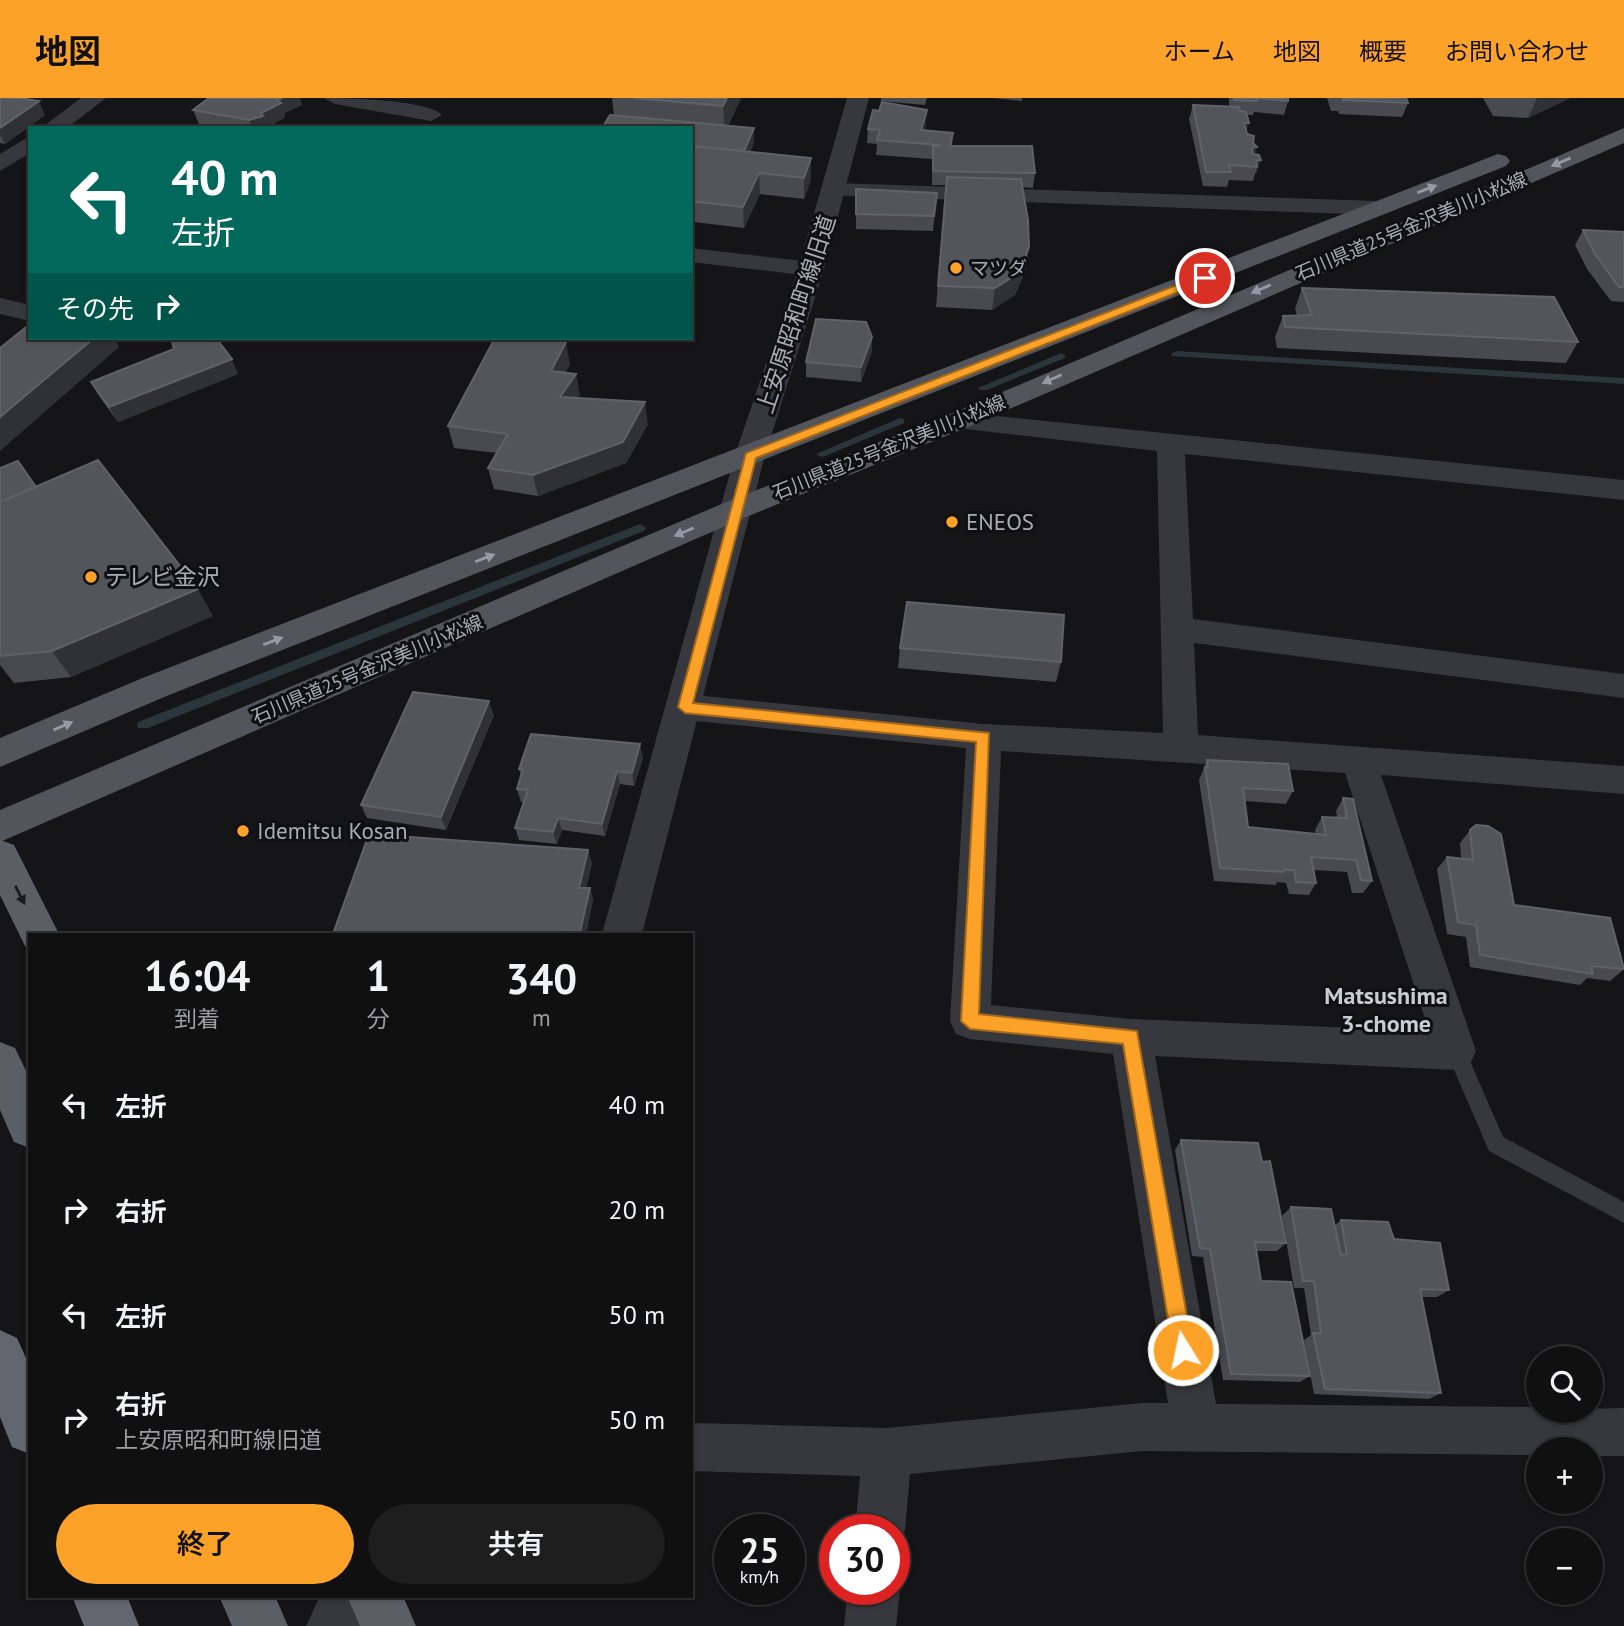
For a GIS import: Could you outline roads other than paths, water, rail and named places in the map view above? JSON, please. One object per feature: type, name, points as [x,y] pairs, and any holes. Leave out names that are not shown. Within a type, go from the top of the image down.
[{"type":"highway","points":[[0,856],[38,933]]},
{"type":"highway","points":[[0,1062],[28,1123]]},
{"type":"highway","points":[[0,1355],[28,1424]]},
{"type":"highway","points":[[100,1598],[112,1626]]},
{"type":"highway","points":[[247,1598],[261,1626]]},
{"type":"highway","points":[[374,1598],[388,1626]]},
{"type":"main road","name":"石川県道25号金沢美川小松線","points":[[0,753],[157,686],[1377,208],[1622,124]]},
{"type":"main road","name":"石川県道25号金沢美川小松線","points":[[0,827],[735,510],[958,421],[1622,124]]},
{"type":"street","points":[[55,126],[95,98]]},
{"type":"street","points":[[335,98],[431,115]]},
{"type":"street","name":"上安原昭和町線旧道","points":[[622,933],[685,707],[750,455],[835,190],[858,98]]},
{"type":"street","points":[[13,161],[28,145]]},
{"type":"street","points":[[835,190],[1377,208]]},
{"type":"street","points":[[693,255],[811,269]]},
{"type":"street","points":[[0,306],[28,313]]},
{"type":"street","points":[[958,421],[1624,490]]},
{"type":"street","points":[[1171,444],[1181,747]]},
{"type":"street","points":[[1177,629],[1624,687]]},
{"type":"street","points":[[685,707],[984,737],[1181,747],[1624,780]]},
{"type":"street","points":[[984,737],[970,1021],[1131,1037],[1456,1051],[1358,761]]},
{"type":"street","points":[[1131,1037],[1196,1428]]},
{"type":"street","points":[[693,1447],[887,1452],[1142,1427],[1624,1432]]},
{"type":"street","points":[[881,1514],[887,1452]]},
{"type":"street","points":[[332,1626],[351,1598]]},
{"type":"street","points":[[870,1626],[872,1605]]},
{"type":"lane","points":[[1456,1051],[1496,1144],[1624,1213]]},
{"type":"waterway","points":[[1176,354],[1624,381]]},
{"type":"waterway","points":[[983,388],[1061,356]]},
{"type":"waterway","points":[[821,454],[900,421]]},
{"type":"waterway","points":[[143,725],[640,528]]},
{"type":"place","name":"マツダ","points":[[956,268]]},
{"type":"place","name":"ENEOS","points":[[952,522]]},
{"type":"place","name":"テレビ金沢","points":[[91,577]]},
{"type":"place","name":"Idemitsu Kosan","points":[[243,831]]},
{"type":"district","name":"Matsushima 3-chome","points":[[1386,1010]]}]
